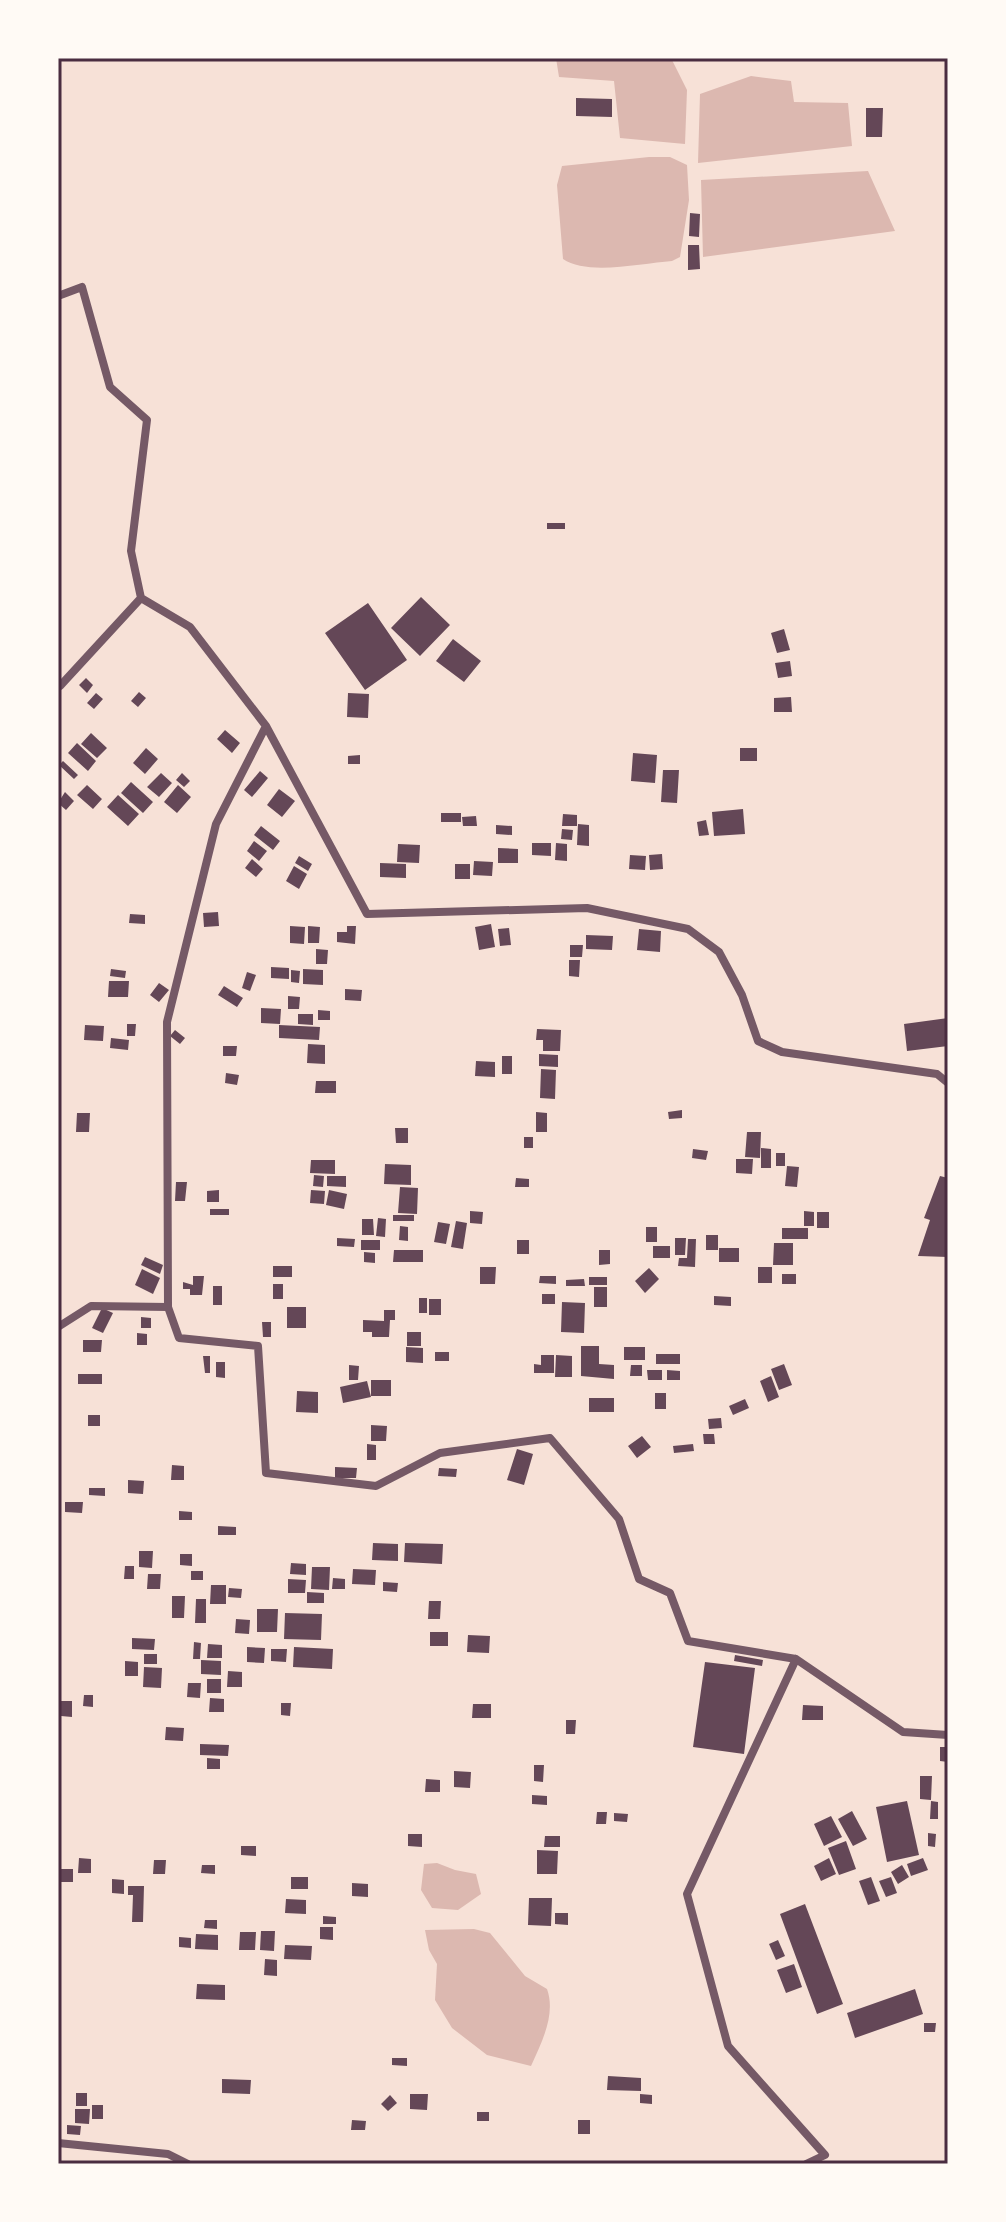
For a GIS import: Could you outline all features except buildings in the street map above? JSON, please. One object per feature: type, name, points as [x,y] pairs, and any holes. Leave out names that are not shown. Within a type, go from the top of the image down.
[{"type":"street","points":[[58,296],[82,287],[110,387],[147,420],[131,551],[141,598],[190,627],[266,726],[367,914],[587,908],[688,929],[719,952],[742,995],[758,1041],[782,1052],[937,1074],[948,1083]]},
{"type":"street","points":[[58,685],[141,598]]},
{"type":"street","points":[[266,726],[216,824],[167,1022],[168,1307],[179,1338],[258,1346],[266,1473],[376,1486],[440,1453],[550,1438],[619,1519],[639,1579],[670,1593],[688,1641],[796,1659],[903,1732],[948,1735]]},
{"type":"street","points":[[58,1327],[91,1306],[168,1307]]},
{"type":"street","points":[[796,1659],[687,1894],[728,2046],[826,2159],[806,2164]]},
{"type":"street","points":[[58,2143],[168,2154],[188,2164]]},
{"type":"shaded area","points":[[556,58],[671,58],[687,90],[685,144],[620,138],[614,81],[559,77]]},
{"type":"shaded area","points":[[751,76],[791,81],[794,102],[848,103],[852,146],[698,163],[700,94]]},
{"type":"shaded area","points":[[670,157],[687,165],[689,200],[680,257],[672,261],[600,268],[573,264],[563,259],[557,185],[562,166]]},
{"type":"shaded area","points":[[868,171],[895,231],[703,257],[701,180]]},
{"type":"shaded area","points":[[437,1863],[476,1874],[481,1894],[458,1910],[432,1908],[421,1890],[424,1864]]},
{"type":"shaded area","points":[[474,1929],[490,1933],[525,1976],[547,1989],[549,2018],[531,2066],[487,2055],[452,2028],[435,2000],[437,1964],[429,1950],[425,1930]]}]
